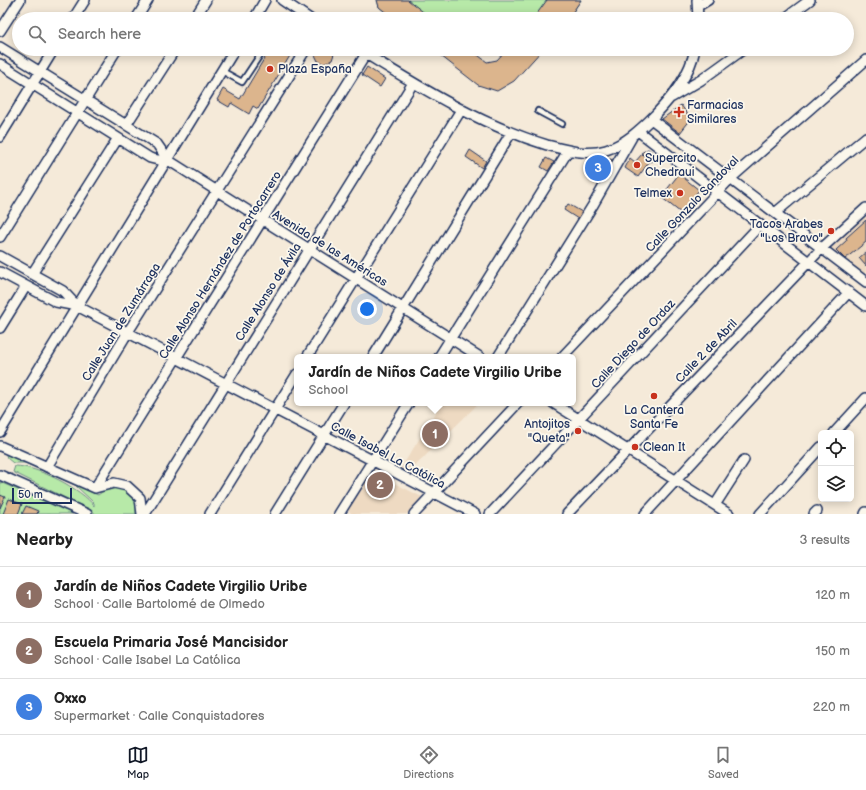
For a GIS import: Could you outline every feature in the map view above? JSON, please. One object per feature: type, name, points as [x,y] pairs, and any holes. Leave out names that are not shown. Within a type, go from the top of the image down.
[{"type":"street","points":[[12,12],[20,0]]},
{"type":"street","points":[[77,12],[84,0]]},
{"type":"street","points":[[140,12],[148,0]]},
{"type":"street","points":[[198,12],[206,0]]},
{"type":"street","points":[[258,12],[265,0]]},
{"type":"street","points":[[282,0],[300,12]]},
{"type":"street","points":[[698,3],[708,0]]},
{"type":"street","points":[[794,12],[810,0]]},
{"type":"street","points":[[0,31],[12,12]]},
{"type":"street","name":"Avenida de las Américas","points":[[0,47],[12,54]]},
{"type":"street","name":"Avenida de las Américas","points":[[14,56],[85,98],[157,144],[168,160],[475,354]]},
{"type":"street","points":[[0,137],[50,56]]},
{"type":"street","points":[[0,237],[76,112],[112,56]]},
{"type":"street","points":[[126,125],[170,56]]},
{"type":"street","points":[[0,432],[231,56]]},
{"type":"street","name":"Calle Juan de Zumárraga","points":[[47,467],[128,332],[302,56]]},
{"type":"street","name":"Calle Alonso Hernández de Portocarrero","points":[[95,488],[262,220],[359,56]]},
{"type":"street","points":[[370,56],[413,84],[461,110],[511,133],[568,151],[589,153],[606,150],[635,133],[651,119],[671,98],[692,65],[694,56]]},
{"type":"street","points":[[671,98],[701,80],[734,56]]},
{"type":"street","name":"Calle Gonzalo Sandoval","points":[[565,354],[730,179],[866,60]]},
{"type":"street","name":"Avenida de las Américas","points":[[0,64],[150,158],[168,160]]},
{"type":"street","name":"Calle Alonso de Ávila","points":[[143,514],[413,84]]},
{"type":"street","points":[[310,354],[355,278],[461,110]]},
{"type":"street","points":[[651,119],[865,280]]},
{"type":"street","points":[[375,354],[511,133]]},
{"type":"street","points":[[635,133],[719,191],[760,225],[866,306]]},
{"type":"street","points":[[500,354],[593,205],[635,133]]},
{"type":"street","points":[[775,213],[866,137]]},
{"type":"street","points":[[32,274],[118,138]]},
{"type":"street","points":[[441,354],[568,151]]},
{"type":"street","name":"Calle 2 de Abril","points":[[567,514],[821,248],[866,208]]},
{"type":"street","name":"Calle Diego de Ordaz","points":[[490,514],[760,225]]},
{"type":"street","name":"Calle Isabel La Católica","points":[[0,256],[63,291],[77,306]]},
{"type":"street","name":"Calle Isabel La Católica","points":[[0,272],[56,302],[77,306],[475,514]]},
{"type":"street","points":[[0,328],[26,286]]},
{"type":"street","points":[[645,514],[849,292]]},
{"type":"street","points":[[210,514],[294,379]]},
{"type":"street","points":[[837,430],[866,398]]},
{"type":"street","points":[[275,514],[342,406]]},
{"type":"street","points":[[339,514],[408,406]]},
{"type":"street","points":[[414,514],[515,406]]},
{"type":"street","points":[[558,406],[729,514]]},
{"type":"street","points":[[0,446],[95,488],[114,483],[127,486],[140,498],[143,514]]},
{"type":"street","points":[[760,514],[818,450]]},
{"type":"street","points":[[715,505],[744,460]]},
{"type":"street","points":[[0,475],[87,514]]},
{"type":"lane","points":[[222,71],[242,82],[259,56]]},
{"type":"lane","points":[[538,111],[562,124]]},
{"type":"shaded area","points":[[866,216],[866,272],[862,275],[829,250]]},
{"type":"shaded area","points":[[440,406],[476,406],[409,472],[401,468]]},
{"type":"shaded area","points":[[372,472],[422,497],[407,514],[352,514],[347,509]]},
{"type":"green space","points":[[377,0],[581,0],[573,12],[385,12],[379,7]]},
{"type":"green space","points":[[5,452],[98,495],[105,490],[112,488],[125,490],[130,493],[134,499],[136,514],[94,514],[94,512],[13,472],[15,466],[24,467],[46,474],[70,486],[88,499],[94,506],[94,503],[75,485],[25,463],[13,463],[7,458]]},
{"type":"green space","points":[[0,482],[73,514],[0,514]]},
{"type":"building","points":[[377,0],[408,0],[423,12],[385,12],[379,7]]},
{"type":"building","points":[[547,0],[581,0],[573,12],[538,12]]},
{"type":"building","name":"Plaza España","points":[[266,56],[290,56],[258,109],[253,106],[249,114],[231,103],[229,107],[217,100],[223,89],[240,99]]},
{"type":"building","points":[[316,56],[333,56],[332,60],[324,64],[318,61]]},
{"type":"building","points":[[441,56],[479,56],[487,62],[497,60],[501,56],[537,56],[514,81],[497,91],[478,85]]},
{"type":"building","points":[[367,67],[385,79],[380,87],[362,75]]},
{"type":"building","name":"Farmacias Similares","points":[[681,105],[691,119],[680,133],[662,119]]},
{"type":"building","points":[[648,149],[656,156],[652,162],[641,153]]},
{"type":"building","points":[[470,150],[486,161],[482,168],[466,157]]},
{"type":"building","name":"Supercito Chedraui","points":[[642,154],[650,161],[638,177],[625,168],[630,158],[635,162]]},
{"type":"building","points":[[546,158],[554,162],[548,171],[541,167]]},
{"type":"building","points":[[611,159],[613,162],[601,182],[585,171],[590,164]]},
{"type":"building","name":"Telmex","points":[[679,174],[699,190],[681,213],[661,197]]},
{"type":"building","points":[[568,204],[582,212],[578,219],[564,210]]},
{"type":"building","points":[[866,220],[866,242],[845,259],[836,250],[847,240],[846,238]]},
{"type":"building","points":[[866,252],[866,266],[859,258]]},
{"type":"building","points":[[0,495],[5,497],[0,508]]},
{"type":"building","points":[[9,499],[22,504],[18,514],[3,514]]},
{"type":"building","points":[[26,506],[38,511],[37,514],[22,514]]},
{"type":"place","name":"Plaza España","points":[[270,69]]},
{"type":"place","name":"Farmacias Similares","points":[[679,112]]},
{"type":"place","name":"Supercito Chedraui","points":[[637,165]]},
{"type":"place","name":"Oxxo","points":[[598,168]]},
{"type":"place","name":"Telmex","points":[[680,193]]},
{"type":"place","name":"Tacos Arabes \"Los Bravo\"","points":[[831,231]]},
{"type":"place","name":"La Cantera Santa Fe","points":[[654,396]]},
{"type":"place","name":"Antojitos \"Queta\"","points":[[578,431]]},
{"type":"place","name":"Jardín de Niños Cadete Virgilio Uribe","points":[[435,434]]},
{"type":"place","name":"Clean It","points":[[635,447]]},
{"type":"place","name":"Escuela Primaria José Mancisidor","points":[[380,485]]}]
